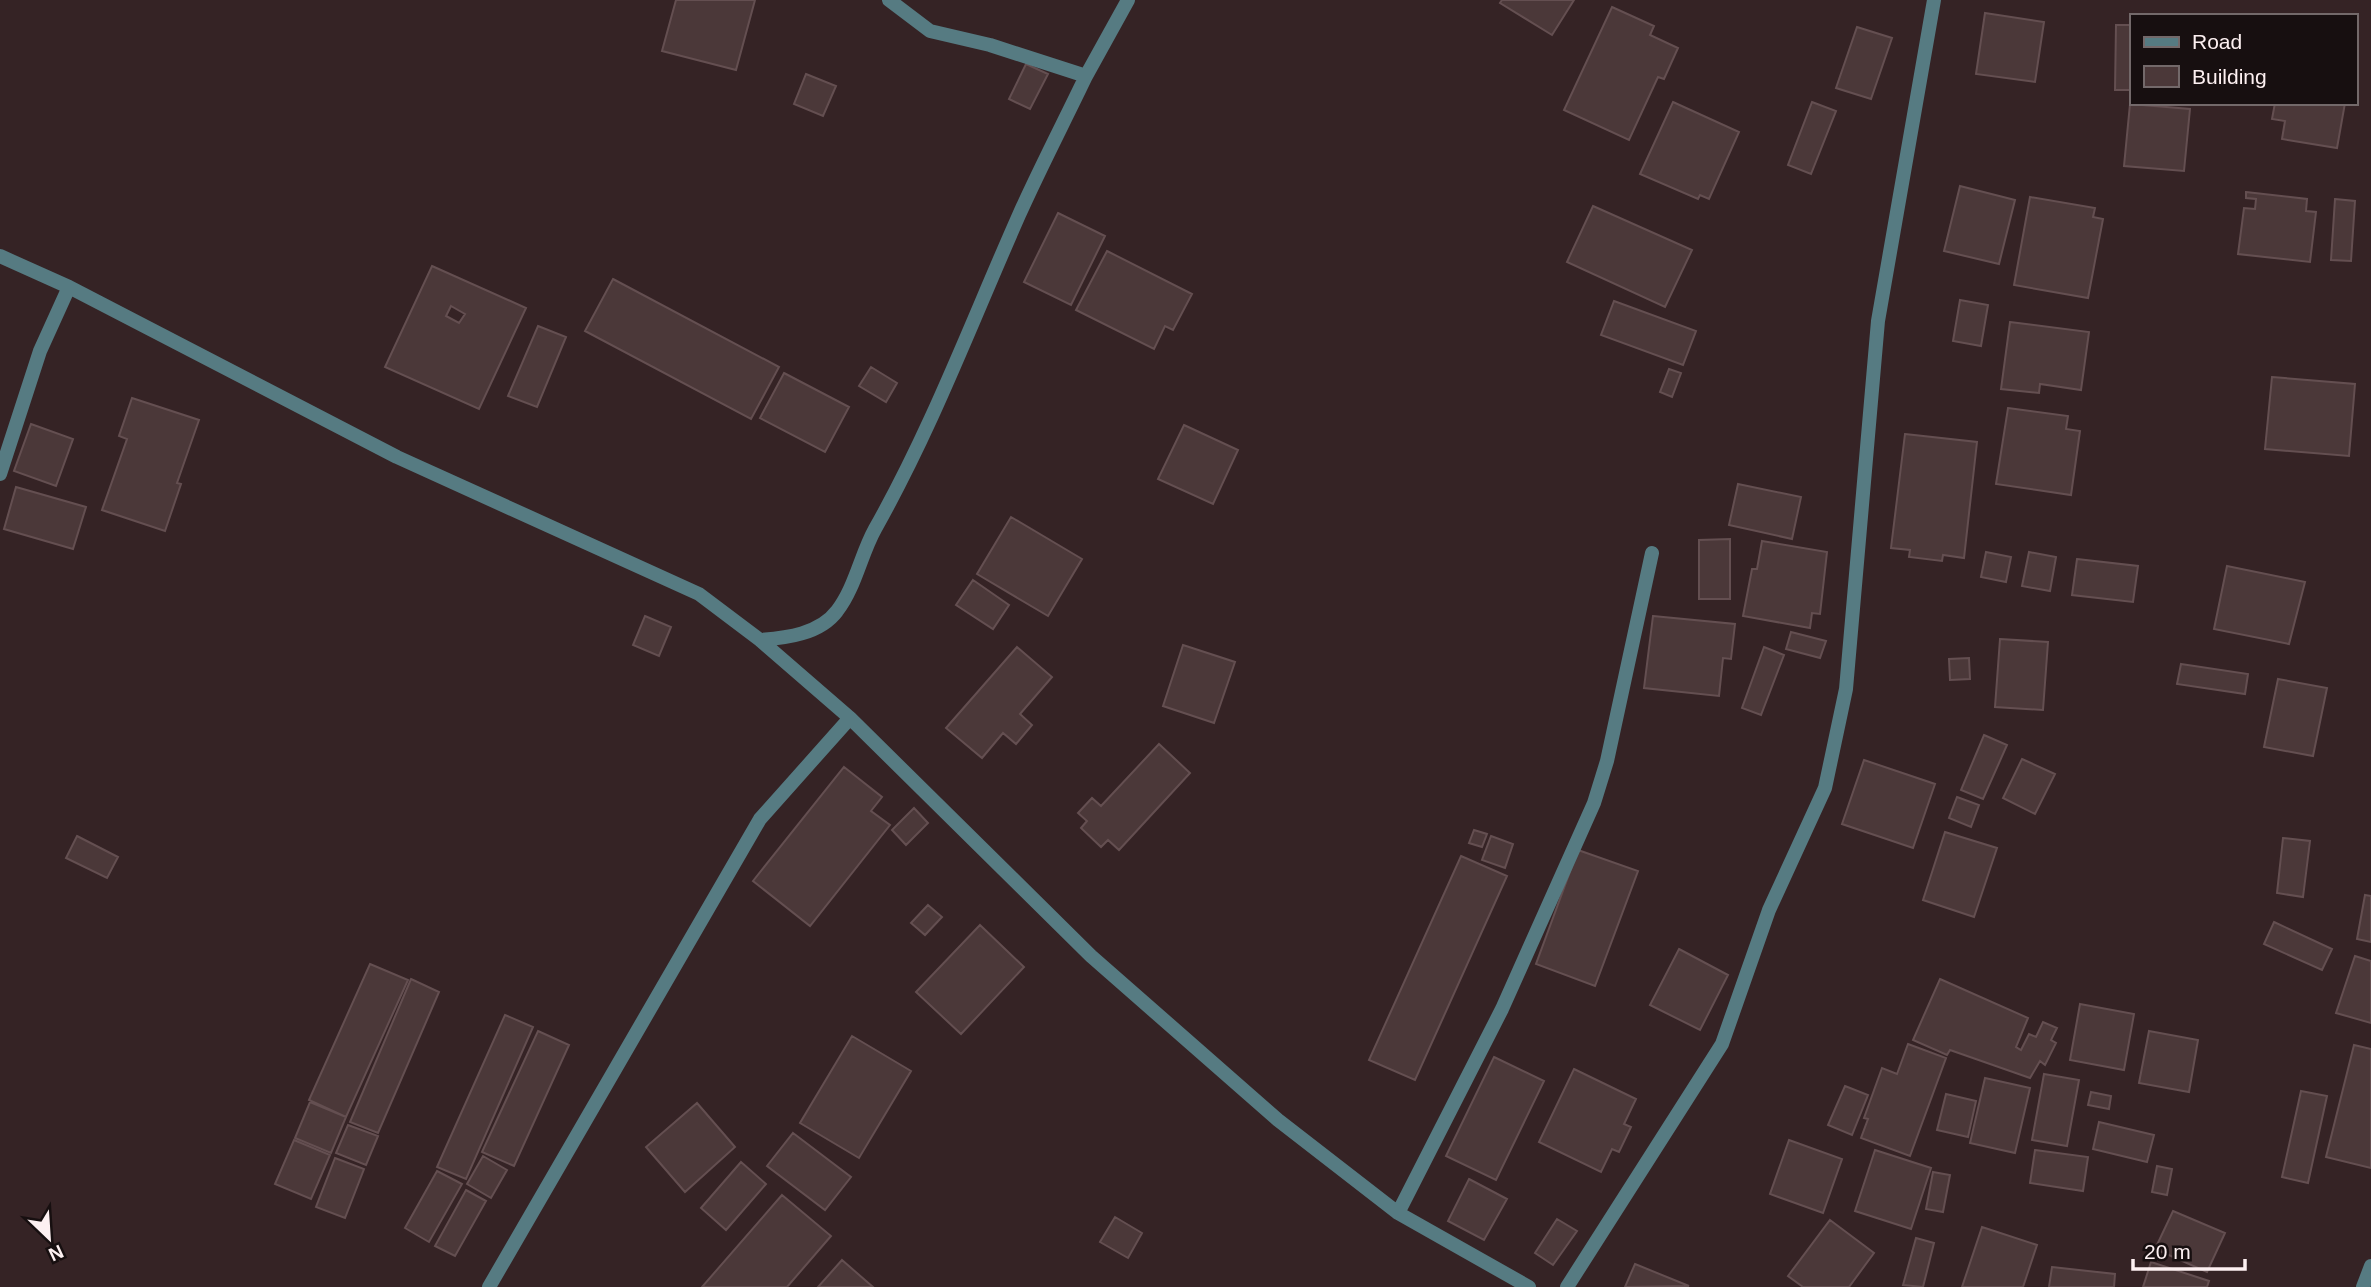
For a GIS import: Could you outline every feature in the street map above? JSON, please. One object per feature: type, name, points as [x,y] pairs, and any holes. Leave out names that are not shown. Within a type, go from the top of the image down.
[{"type":"street","points":[[889,0],[930,31],[990,45],[1086,76]]},
{"type":"street","points":[[760,640],[789,638],[820,625],[837,611],[874,530],[932,421],[1020,213],[1086,76],[1128,0]]},
{"type":"street","points":[[1567,1287],[1722,1044],[1764,922],[1825,788],[1846,689],[1878,321],[1934,0]]},
{"type":"street","points":[[0,256],[69,287],[397,457],[699,594],[760,640],[850,718],[1091,956],[1278,1120],[1398,1213],[1529,1287]]},
{"type":"street","points":[[0,474],[40,351],[69,287]]},
{"type":"street","points":[[1398,1213],[1502,1009],[1594,803],[1607,761],[1652,553]]},
{"type":"street","points":[[489,1287],[760,820],[850,718]]},
{"type":"street","points":[[2362,1287],[2371,1266]]},
{"type":"building","points":[[676,0],[755,0],[736,70],[662,51]]},
{"type":"building","points":[[1502,0],[1574,0],[1552,35],[1500,3]]},
{"type":"building","points":[[1612,7],[1654,26],[1650,35],[1678,48],[1664,79],[1658,77],[1629,140],[1564,110]]},
{"type":"building","points":[[1985,13],[2044,22],[2035,82],[1976,74]]},
{"type":"building","points":[[2116,25],[2130,25],[2130,90],[2115,90]]},
{"type":"building","points":[[1857,27],[1892,38],[1871,99],[1836,88]]},
{"type":"building","points":[[1026,64],[1048,74],[1030,109],[1009,99]]},
{"type":"building","points":[[806,74],[836,86],[823,116],[794,104]]},
{"type":"building","points":[[1673,102],[1739,132],[1709,199],[1700,195],[1698,199],[1640,174]]},
{"type":"building","points":[[1812,102],[1836,111],[1811,174],[1788,165]]},
{"type":"building","points":[[2130,104],[2190,109],[2184,171],[2124,166]]},
{"type":"building","points":[[2275,105],[2345,105],[2337,148],[2282,139],[2285,121],[2272,119]]},
{"type":"building","points":[[1960,186],[2015,200],[1999,264],[1944,251]]},
{"type":"building","points":[[2246,192],[2307,199],[2306,211],[2316,212],[2310,262],[2238,254],[2244,208],[2255,209],[2256,199],[2246,198]]},
{"type":"building","points":[[2030,197],[2095,208],[2093,217],[2103,219],[2088,298],[2014,285]]},
{"type":"building","points":[[2335,199],[2355,201],[2351,261],[2331,260]]},
{"type":"building","points":[[1593,206],[1692,250],[1665,307],[1567,262]]},
{"type":"building","points":[[1058,213],[1105,236],[1071,305],[1024,282]]},
{"type":"building","points":[[1107,251],[1192,294],[1173,330],[1165,326],[1154,349],[1076,310]]},
{"type":"building","points":[[432,266],[526,308],[479,409],[385,367]],"holes":[[[451,306],[465,314],[459,323],[446,316]]]},
{"type":"building","points":[[613,279],[779,367],[751,419],[585,331]]},
{"type":"building","points":[[1960,300],[1988,305],[1981,346],[1953,341]]},
{"type":"building","points":[[1614,301],[1696,331],[1683,365],[1601,335]]},
{"type":"building","points":[[2010,322],[2089,332],[2081,390],[2040,384],[2039,393],[2001,389]]},
{"type":"building","points":[[538,326],[566,337],[537,407],[508,396]]},
{"type":"building","points":[[871,367],[897,383],[886,402],[859,386]]},
{"type":"building","points":[[1669,369],[1681,373],[1672,397],[1660,392]]},
{"type":"building","points":[[784,373],[849,407],[825,452],[760,418]]},
{"type":"building","points":[[2272,377],[2355,384],[2349,456],[2265,449]]},
{"type":"building","points":[[132,398],[199,420],[177,483],[181,484],[165,531],[102,510],[127,439],[119,436]]},
{"type":"building","points":[[2008,408],[2068,416],[2066,429],[2080,431],[2071,495],[1996,484]]},
{"type":"building","points":[[31,424],[73,439],[56,486],[14,471]]},
{"type":"building","points":[[1184,425],[1238,450],[1213,504],[1158,479]]},
{"type":"building","points":[[1905,434],[1977,442],[1964,558],[1943,555],[1942,561],[1909,557],[1910,550],[1891,548]]},
{"type":"building","points":[[1738,484],[1801,497],[1792,539],[1729,525]]},
{"type":"building","points":[[16,487],[86,507],[73,549],[4,529]]},
{"type":"building","points":[[1011,517],[1082,559],[1048,616],[977,574]]},
{"type":"building","points":[[1730,539],[1730,599],[1699,599],[1699,540]]},
{"type":"building","points":[[1762,541],[1827,552],[1820,614],[1812,613],[1810,628],[1743,616],[1752,569],[1757,569]]},
{"type":"building","points":[[1986,552],[2011,557],[2006,582],[1981,577]]},
{"type":"building","points":[[2029,552],[2056,557],[2050,591],[2022,586]]},
{"type":"building","points":[[2077,559],[2138,566],[2133,602],[2072,595]]},
{"type":"building","points":[[2227,566],[2305,582],[2289,644],[2214,629]]},
{"type":"building","points":[[973,580],[1009,605],[993,629],[956,605]]},
{"type":"building","points":[[645,616],[671,627],[659,656],[633,645]]},
{"type":"building","points":[[1653,616],[1735,624],[1731,659],[1723,658],[1719,696],[1644,688]]},
{"type":"building","points":[[1791,632],[1826,641],[1820,658],[1786,649]]},
{"type":"building","points":[[2000,639],[2048,642],[2043,710],[1995,707]]},
{"type":"building","points":[[1183,645],[1235,662],[1214,723],[1163,706]]},
{"type":"building","points":[[1017,647],[1052,677],[1020,714],[1032,725],[1016,744],[1003,733],[982,758],[946,728]]},
{"type":"building","points":[[1764,647],[1784,655],[1761,715],[1742,708]]},
{"type":"building","points":[[1969,658],[1970,679],[1950,680],[1949,659]]},
{"type":"building","points":[[2181,664],[2248,674],[2245,694],[2177,684]]},
{"type":"building","points":[[2278,679],[2327,688],[2313,756],[2264,747]]},
{"type":"building","points":[[1984,735],[2007,745],[1983,799],[1961,790]]},
{"type":"building","points":[[1159,744],[1190,773],[1119,850],[1108,840],[1101,847],[1081,828],[1087,821],[1078,813],[1092,798],[1101,806]]},
{"type":"building","points":[[2022,759],[2055,774],[2035,814],[2003,798]]},
{"type":"building","points":[[1864,760],[1935,784],[1913,848],[1842,824]]},
{"type":"building","points":[[844,767],[882,797],[871,811],[890,825],[810,926],[753,881]]},
{"type":"building","points":[[1957,797],[1979,805],[1971,827],[1949,818]]},
{"type":"building","points":[[914,808],[928,823],[906,845],[892,830]]},
{"type":"building","points":[[1474,830],[1487,834],[1482,847],[1469,843]]},
{"type":"building","points":[[1945,832],[1997,848],[1974,917],[1923,900]]},
{"type":"building","points":[[77,836],[118,857],[107,878],[66,858]]},
{"type":"building","points":[[1491,836],[1513,844],[1505,868],[1482,860]]},
{"type":"building","points":[[2283,838],[2310,841],[2303,897],[2277,893]]},
{"type":"building","points":[[1578,850],[1638,871],[1595,986],[1536,964]]},
{"type":"building","points":[[1461,856],[1507,876],[1415,1080],[1369,1060]]},
{"type":"building","points":[[2365,895],[2371,896],[2371,942],[2357,939]]},
{"type":"building","points":[[928,905],[942,917],[925,935],[911,923]]},
{"type":"building","points":[[2274,922],[2332,949],[2322,970],[2264,944]]},
{"type":"building","points":[[980,925],[1024,967],[961,1034],[916,992]]},
{"type":"building","points":[[1679,949],[1728,975],[1700,1030],[1650,1005]]},
{"type":"building","points":[[2355,956],[2371,961],[2371,1023],[2336,1013]]},
{"type":"building","points":[[370,964],[408,980],[346,1117],[309,1100]]},
{"type":"building","points":[[411,979],[439,992],[378,1133],[350,1122]]},
{"type":"building","points":[[1940,979],[2028,1018],[2016,1047],[2021,1050],[2029,1034],[2036,1037],[2043,1022],[2057,1028],[2051,1040],[2056,1043],[2045,1065],[2040,1061],[2030,1078],[1950,1050],[1947,1055],[1913,1040]]},
{"type":"building","points":[[2080,1004],[2134,1014],[2124,1070],[2070,1060]]},
{"type":"building","points":[[505,1015],[533,1027],[466,1179],[437,1167]]},
{"type":"building","points":[[538,1031],[569,1045],[514,1166],[482,1152]]},
{"type":"building","points":[[2149,1031],[2198,1040],[2189,1092],[2139,1083]]},
{"type":"building","points":[[852,1036],[911,1071],[859,1158],[800,1123]]},
{"type":"building","points":[[1908,1044],[1946,1058],[1910,1156],[1861,1138],[1868,1119],[1864,1118],[1882,1068],[1897,1074]]},
{"type":"building","points":[[2354,1045],[2371,1049],[2371,1168],[2326,1157]]},
{"type":"building","points":[[1494,1057],[1544,1081],[1496,1180],[1446,1156]]},
{"type":"building","points":[[1574,1069],[1636,1099],[1624,1124],[1631,1127],[1619,1152],[1612,1149],[1601,1172],[1539,1142]]},
{"type":"building","points":[[2044,1074],[2079,1080],[2067,1146],[2032,1140]]},
{"type":"building","points":[[1985,1078],[2030,1088],[2015,1153],[1970,1143]]},
{"type":"building","points":[[1845,1086],[1868,1095],[1852,1135],[1828,1125]]},
{"type":"building","points":[[2301,1091],[2327,1096],[2308,1183],[2282,1177]]},
{"type":"building","points":[[2091,1092],[2111,1096],[2109,1109],[2088,1105]]},
{"type":"building","points":[[1946,1094],[1976,1101],[1968,1137],[1937,1130]]},
{"type":"building","points":[[310,1102],[346,1117],[331,1153],[295,1138]]},
{"type":"building","points":[[697,1103],[735,1147],[685,1192],[646,1147]]},
{"type":"building","points":[[2099,1122],[2154,1135],[2147,1162],[2093,1149]]},
{"type":"building","points":[[348,1125],[378,1136],[366,1165],[336,1153]]},
{"type":"building","points":[[793,1133],[851,1177],[825,1210],[767,1166]]},
{"type":"building","points":[[294,1140],[330,1155],[311,1199],[275,1184]]},
{"type":"building","points":[[1789,1140],[1842,1159],[1823,1213],[1770,1194]]},
{"type":"building","points":[[1875,1150],[1931,1168],[1911,1229],[1855,1211]]},
{"type":"building","points":[[2035,1150],[2088,1157],[2083,1191],[2030,1183]]},
{"type":"building","points":[[483,1156],[507,1170],[491,1198],[467,1184]]},
{"type":"building","points":[[335,1158],[364,1169],[345,1218],[316,1207]]},
{"type":"building","points":[[741,1162],[766,1184],[726,1230],[701,1208]]},
{"type":"building","points":[[2157,1166],[2172,1169],[2167,1195],[2152,1192]]},
{"type":"building","points":[[437,1171],[462,1184],[429,1242],[405,1228]]},
{"type":"building","points":[[1933,1172],[1950,1175],[1943,1212],[1926,1209]]},
{"type":"building","points":[[1469,1179],[1507,1199],[1484,1240],[1448,1221]]},
{"type":"building","points":[[466,1190],[486,1201],[455,1256],[435,1246]]},
{"type":"building","points":[[782,1195],[831,1236],[787,1287],[702,1287]]},
{"type":"building","points":[[2173,1211],[2225,1233],[2207,1272],[2155,1249]]},
{"type":"building","points":[[1115,1217],[1142,1233],[1128,1258],[1100,1242]]},
{"type":"building","points":[[1557,1219],[1577,1231],[1553,1265],[1535,1253]]},
{"type":"building","points":[[1830,1220],[1874,1253],[1849,1287],[1803,1287],[1788,1276]]},
{"type":"building","points":[[1982,1227],[2037,1245],[2023,1287],[1962,1287]]},
{"type":"building","points":[[1916,1238],[1934,1243],[1923,1287],[1903,1285]]},
{"type":"building","points":[[842,1260],[873,1287],[818,1287]]},
{"type":"building","points":[[2151,1262],[2209,1281],[2207,1287],[2143,1287]]},
{"type":"building","points":[[1635,1264],[1689,1286],[1625,1287]]},
{"type":"building","points":[[2052,1267],[2115,1274],[2114,1287],[2049,1287]]}]
